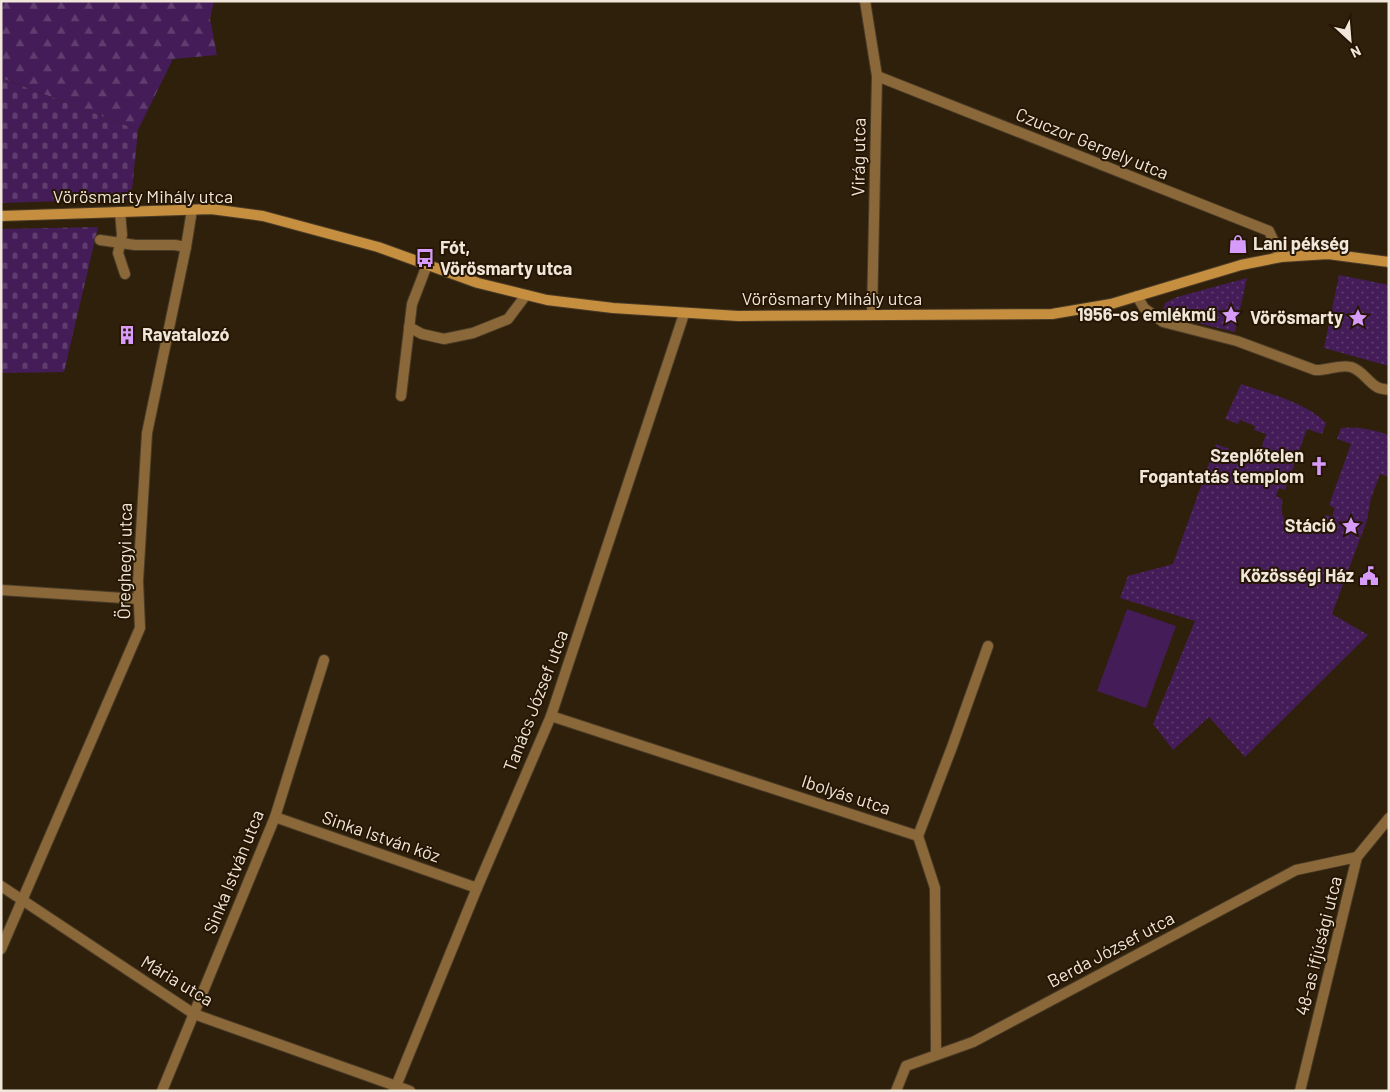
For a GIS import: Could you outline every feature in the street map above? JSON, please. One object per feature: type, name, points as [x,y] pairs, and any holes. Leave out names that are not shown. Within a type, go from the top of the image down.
[{"type":"main road","name":"Vörösmarty Mihály utca","points":[[1,216],[211,210],[263,216],[378,247],[478,283],[547,300],[684,314],[738,316],[1052,314],[1086,309],[1242,265],[1281,257],[1328,254],[1389,262]]},
{"type":"street","name":"Virág utca","points":[[865,1],[877,76],[872,315]]},
{"type":"street","name":"Czuczor Gergely utca","points":[[877,76],[1269,232],[1281,257]]},
{"type":"street","name":"Öreghegyi utca","points":[[1,949],[140,628],[138,599],[147,433],[192,210]]},
{"type":"street","points":[[120,212],[122,235],[118,252],[125,274]]},
{"type":"street","points":[[100,240],[186,247]]},
{"type":"street","points":[[400,396],[412,304],[427,264]]},
{"type":"street","points":[[409,327],[422,334],[444,339],[473,333],[508,318],[526,295]]},
{"type":"street","points":[[1137,296],[1144,308],[1163,322],[1236,341],[1314,370],[1323,371],[1336,367],[1350,367],[1364,373],[1377,387],[1389,390]]},
{"type":"street","name":"Tanács József utca","points":[[395,1088],[477,888],[551,716],[684,314]]},
{"type":"street","points":[[1,590],[138,599]]},
{"type":"street","points":[[936,1056],[935,888],[918,836],[988,646]]},
{"type":"street","name":"Sinka István utca","points":[[162,1091],[275,817],[324,660]]},
{"type":"street","name":"Ibolyás utca","points":[[551,716],[918,836]]},
{"type":"street","name":"Sinka István köz","points":[[275,817],[477,888]]},
{"type":"street","name":"48-as ifjúsági utca","points":[[1300,1091],[1357,857],[1389,818]]},
{"type":"street","name":"Berda József utca","points":[[896,1091],[906,1066],[973,1042],[1296,870],[1357,857]]},
{"type":"street","name":"Mária utca","points":[[1,886],[194,1014],[395,1088],[410,1091]]},
{"type":"green space","points":[[1,1],[214,1],[210,19],[217,55],[173,59],[138,130],[1,78]]},
{"type":"green space","points":[[1,78],[138,130],[131,199],[1,203]]},
{"type":"green space","points":[[98,227],[64,372],[1,373],[1,229]]},
{"type":"green space","points":[[1339,275],[1389,285],[1389,366],[1324,348]]},
{"type":"green space","points":[[1247,278],[1235,332],[1177,318],[1163,310],[1165,303],[1177,297]]},
{"type":"green space","points":[[1241,384],[1297,404],[1317,415],[1326,423],[1322,434],[1307,429],[1285,490],[1279,488],[1276,496],[1282,499],[1284,519],[1291,527],[1296,529],[1311,529],[1326,515],[1332,517],[1335,508],[1329,505],[1351,444],[1337,439],[1341,428],[1365,429],[1389,435],[1389,477],[1380,474],[1371,498],[1367,520],[1332,614],[1368,635],[1245,757],[1209,717],[1173,750],[1153,724],[1195,621],[1120,598],[1128,576],[1173,564],[1216,444],[1229,449],[1228,453],[1243,458],[1245,454],[1258,459],[1266,434],[1254,430],[1255,426],[1240,420],[1238,424],[1225,419]]},
{"type":"green space","points":[[1127,609],[1176,626],[1146,708],[1097,691]]},
{"type":"place","name":"Lani pékség","points":[[1238,244]]},
{"type":"place","name":"Fót, Vörösmarty utca","points":[[425,258]]},
{"type":"place","name":"1956-os emlékmű","points":[[1231,315]]},
{"type":"place","name":"Vörösmarty","points":[[1358,318]]},
{"type":"place","name":"Ravatalozó","points":[[127,335]]},
{"type":"place","name":"Szeplőtelen Fogantatás templom","points":[[1319,466]]},
{"type":"place","name":"Stáció","points":[[1351,526]]},
{"type":"place","name":"Közösségi Ház","points":[[1369,576]]}]
